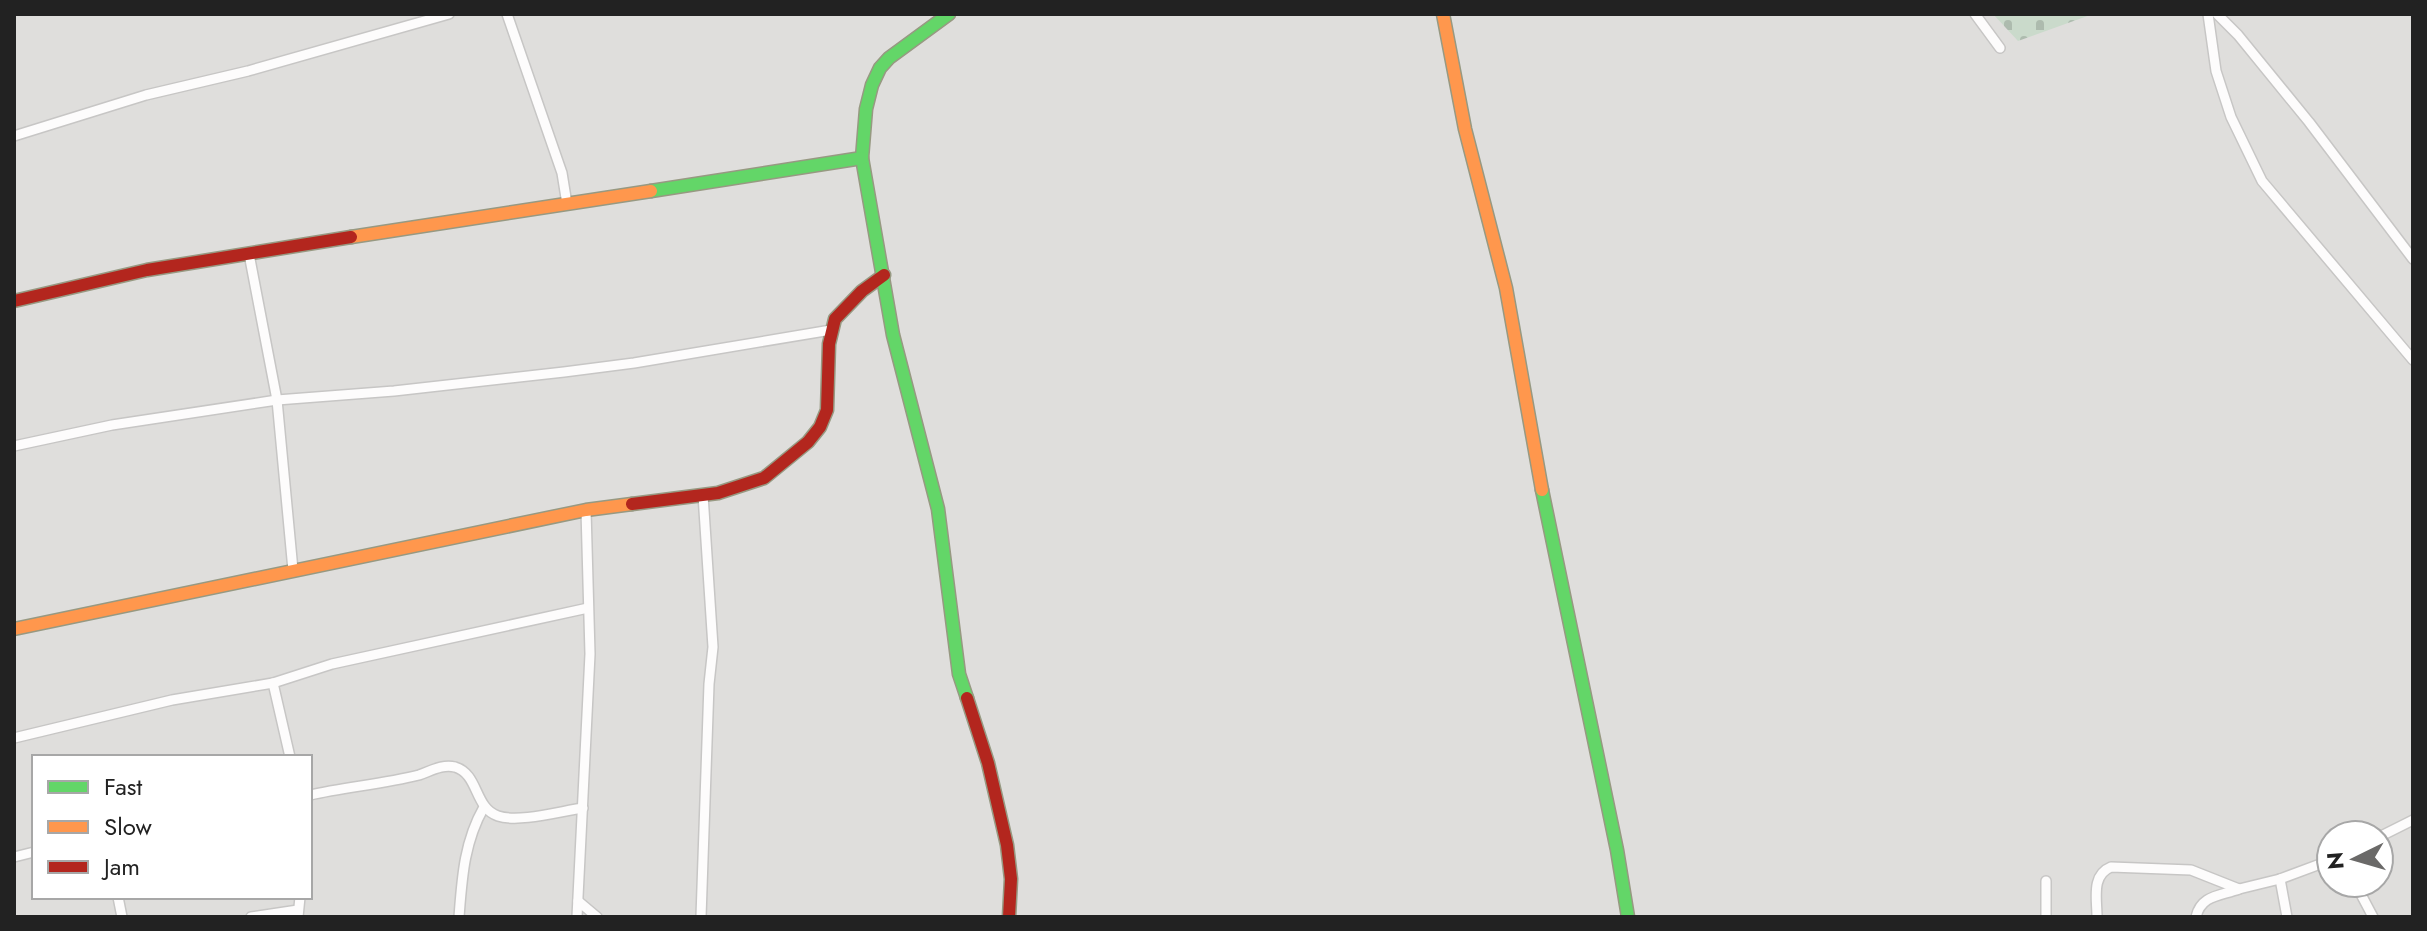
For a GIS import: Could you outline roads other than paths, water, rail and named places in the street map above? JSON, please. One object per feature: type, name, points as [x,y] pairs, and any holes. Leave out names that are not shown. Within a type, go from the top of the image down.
[{"type":"street","points":[[14,136],[146,95],[261,67],[449,14]]},
{"type":"street","points":[[949,14],[880,68],[866,109],[863,175],[893,335],[938,509],[959,674],[988,763],[1007,845],[1011,879],[1009,917]]},
{"type":"street","points":[[1443,14],[1465,129],[1506,288],[1552,545],[1617,850],[1628,917]]},
{"type":"street","points":[[1975,14],[2000,48]]},
{"type":"street","points":[[2208,14],[2216,71],[2231,117],[2262,181],[2413,360]]},
{"type":"street","points":[[2217,14],[2301,111],[2413,259]]},
{"type":"street","points":[[509,15],[562,173],[567,204]]},
{"type":"street","points":[[14,301],[147,270],[862,158]]},
{"type":"street","points":[[249,254],[277,400],[293,570]]},
{"type":"street","points":[[14,629],[586,510],[742,487],[764,478],[808,442],[820,427],[827,410],[831,330],[835,319],[862,291],[884,275]]},
{"type":"street","points":[[14,446],[112,425],[277,400],[394,391],[564,372],[831,330]]},
{"type":"street","points":[[701,917],[713,647],[703,495]]},
{"type":"street","points":[[577,917],[590,654],[586,510]]},
{"type":"street","points":[[14,738],[172,700],[273,683],[332,664],[588,608]]},
{"type":"street","points":[[273,683],[290,755]]},
{"type":"street","points":[[312,795],[398,779],[447,766],[467,774],[484,807],[497,816],[507,818],[583,808]]},
{"type":"street","points":[[459,917],[466,853],[473,825],[484,807]]},
{"type":"street","points":[[2395,829],[2413,820]]},
{"type":"street","points":[[2196,917],[2204,901],[2315,866]]},
{"type":"street","points":[[2097,917],[2099,876],[2111,867],[2191,870],[2239,889]]},
{"type":"street","points":[[2280,879],[2287,917]]},
{"type":"street","points":[[2046,881],[2046,917]]},
{"type":"street","points":[[2363,899],[2373,917]]},
{"type":"street","points":[[578,901],[597,917]]},
{"type":"street","points":[[251,917],[298,914]]}]
